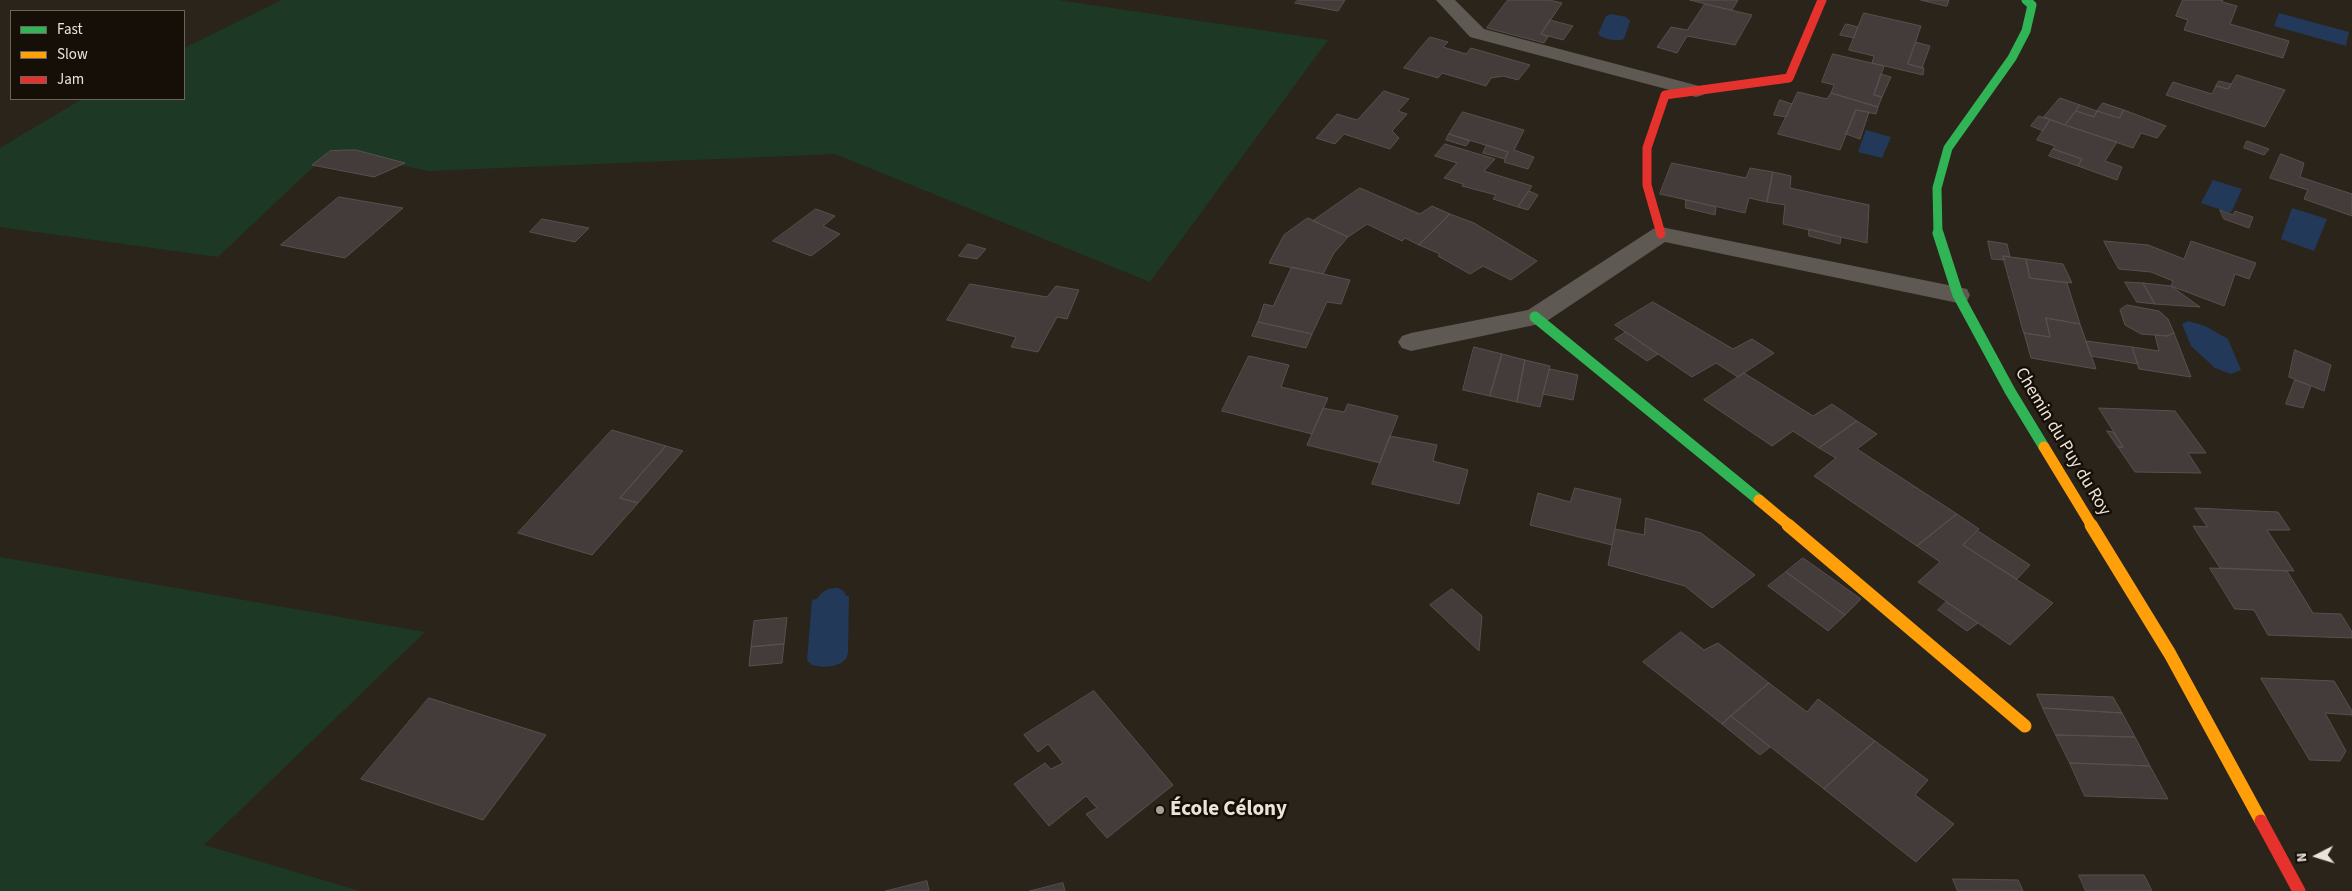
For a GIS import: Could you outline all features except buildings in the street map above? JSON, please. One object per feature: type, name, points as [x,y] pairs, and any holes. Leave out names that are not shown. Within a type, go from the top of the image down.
[{"type":"street","points":[[1445,0],[1477,33],[1696,91]]},
{"type":"street","points":[[1661,234],[1647,185],[1647,148],[1665,95],[1789,78],[1822,0]]},
{"type":"street","name":"Chemin du Puy du Roy","points":[[2031,2],[2026,31],[2012,58],[1948,148],[1937,188],[1938,235],[1958,295],[2010,391],[2170,654],[2299,891]]},
{"type":"street","points":[[1410,342],[1535,317],[1661,234],[1958,295]]},
{"type":"street","points":[[1535,317],[1773,511],[2025,726]]},
{"type":"green space","points":[[282,0],[1058,0],[1328,40],[1150,282],[835,154],[429,171],[330,151],[218,257],[0,227],[0,148],[80,100],[185,100],[185,48]]},
{"type":"green space","points":[[0,557],[425,632],[204,845],[360,891],[0,891]]},
{"type":"water","points":[[2279,13],[2349,32],[2346,46],[2274,26]]},
{"type":"water","points":[[1612,14],[1626,17],[1630,21],[1624,39],[1610,40],[1598,34],[1606,16]]},
{"type":"water","points":[[1866,130],[1891,137],[1882,158],[1858,152]]},
{"type":"water","points":[[2213,180],[2242,189],[2231,213],[2201,203]]},
{"type":"water","points":[[2292,208],[2327,219],[2314,251],[2281,239]]},
{"type":"water","points":[[2188,321],[2205,326],[2228,339],[2241,370],[2231,374],[2215,368],[2191,346],[2182,324]]},
{"type":"water","points":[[838,588],[844,591],[846,596],[849,596],[848,653],[846,659],[833,666],[822,667],[812,665],[807,660],[812,600],[817,599],[826,590]]},
{"type":"traffic: fast","points":[[2026,0],[2032,5],[2026,31],[2012,58],[1948,148],[1937,188],[1938,235],[1958,295],[2010,391],[2044,447]]},
{"type":"traffic: fast","points":[[1535,317],[1759,500]]},
{"type":"traffic: slow","points":[[2044,447],[2170,654],[2261,821]]},
{"type":"traffic: slow","points":[[1759,500],[2025,726]]},
{"type":"traffic: jam","points":[[1661,234],[1647,185],[1647,148],[1665,95],[1789,78],[1822,0]]},
{"type":"traffic: jam","points":[[2261,821],[2299,891]]},
{"type":"place","name":"École Célony","points":[[1160,810]]}]
